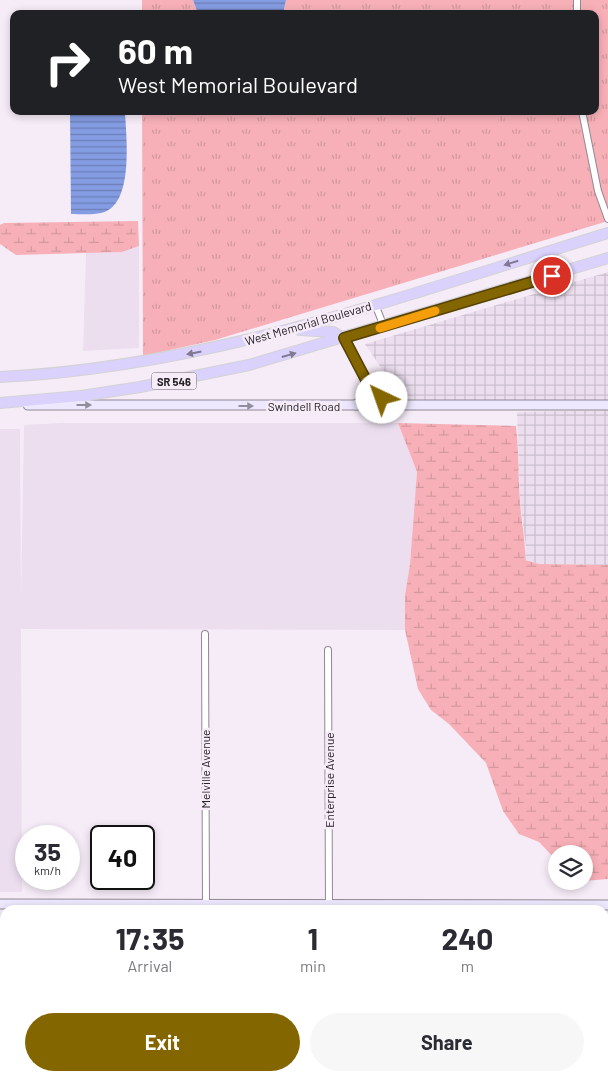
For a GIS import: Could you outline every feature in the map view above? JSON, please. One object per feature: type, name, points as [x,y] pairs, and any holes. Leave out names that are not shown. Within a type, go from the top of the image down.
[{"type":"main road","name":"West Memorial Boulevard","points":[[0,377],[129,364],[226,346],[290,330],[608,233]]},
{"type":"main road","name":"West Memorial Boulevard","points":[[0,404],[82,396],[184,380],[267,361],[608,258]]},
{"type":"main road","points":[[290,330],[321,330],[333,332],[344,338]]},
{"type":"street","points":[[583,115],[598,191],[608,219]]},
{"type":"street","points":[[376,304],[384,327]]},
{"type":"street","points":[[344,338],[366,380],[382,398],[397,405]]},
{"type":"street","points":[[356,405],[367,396],[366,380]]},
{"type":"street","name":"Swindell Road","points":[[0,404],[608,406]]},
{"type":"street","name":"Melville Avenue","points":[[204,634],[206,904]]},
{"type":"street","name":"Enterprise Avenue","points":[[328,650],[329,905]]},
{"type":"street","points":[[0,904],[28,905]]},
{"type":"street","points":[[189,905],[237,905]]},
{"type":"shaded area","points":[[139,246],[139,348],[83,351],[86,253],[122,252]]},
{"type":"shaded area","points":[[608,272],[608,401],[398,401],[395,399],[394,387],[365,344]]},
{"type":"shaded area","points":[[608,410],[608,565],[539,564],[525,560],[526,547],[520,501],[517,412]]},
{"type":"shaded area","points":[[61,423],[398,423],[417,472],[410,564],[405,595],[405,630],[21,629],[22,825],[15,825],[15,890],[22,890],[22,892],[0,892],[0,429],[20,429],[21,600],[24,425]]},
{"type":"green space","points":[[142,0],[193,0],[197,10],[142,10]]},
{"type":"green space","points":[[286,0],[608,0],[608,221],[215,340],[143,356],[142,115],[599,115],[599,10],[284,10]]},
{"type":"green space","points":[[445,115],[459,115],[460,128],[447,129]]},
{"type":"green space","points":[[464,115],[478,115],[479,126],[465,128]]},
{"type":"green space","points":[[484,115],[498,115],[499,124],[485,126]]},
{"type":"green space","points":[[504,115],[518,115],[519,123],[505,124]]},
{"type":"green space","points":[[138,221],[139,246],[122,252],[16,255],[0,244],[0,225],[4,223]]},
{"type":"green space","points":[[398,423],[516,426],[525,560],[539,564],[608,565],[608,879],[593,880],[593,845],[548,845],[548,852],[539,842],[519,834],[503,811],[486,763],[449,724],[431,710],[418,689],[405,630],[405,595],[410,564],[417,472]]},
{"type":"water","points":[[193,0],[286,0],[284,10],[197,10]]},
{"type":"water","points":[[70,115],[125,115],[126,169],[124,184],[119,198],[112,208],[101,213],[71,214]]},
{"type":"slow traffic","points":[[380,328],[435,311]]},
{"type":"route","points":[[382,398],[366,380],[344,338],[552,276]]}]
